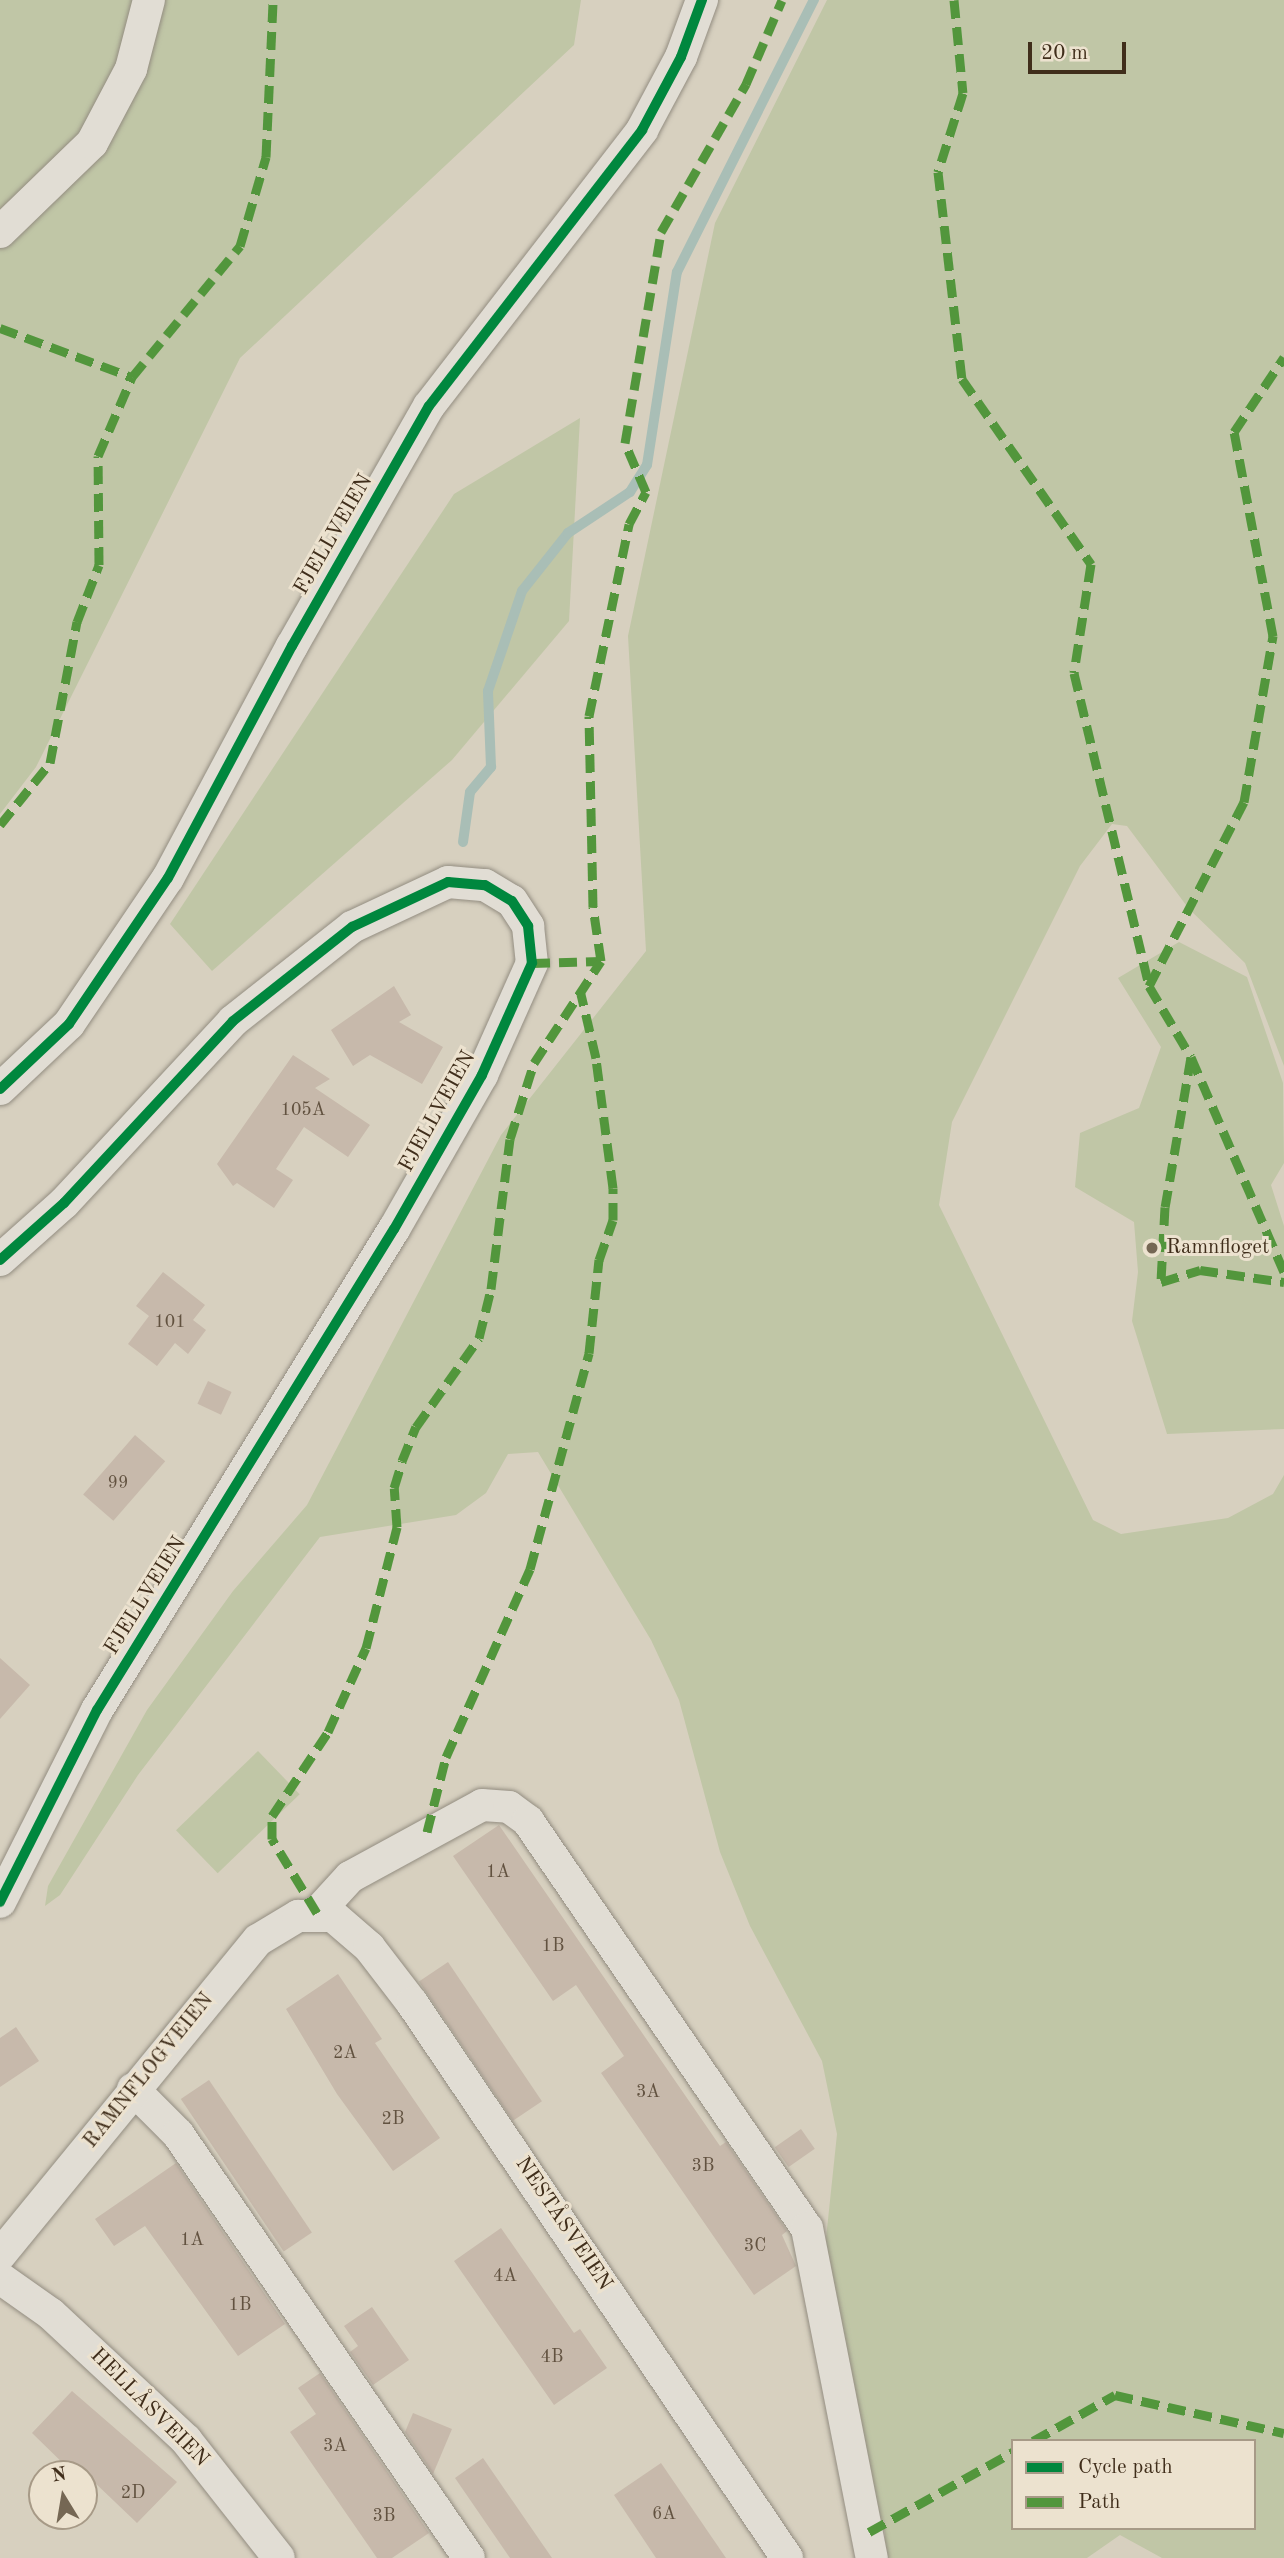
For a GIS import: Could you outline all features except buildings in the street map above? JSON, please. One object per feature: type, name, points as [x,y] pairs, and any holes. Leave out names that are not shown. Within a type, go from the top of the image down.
[{"type":"street","points":[[0,232],[92,143],[131,69],[149,0]]},
{"type":"street","name":"FJELLVEIEN","points":[[0,1088],[69,1024],[168,878],[292,646],[429,406],[642,130],[681,57],[702,0]]},
{"type":"street","name":"FJELLVEIEN","points":[[0,1260],[64,1203],[233,1021],[352,927],[448,882],[485,885],[512,901],[528,926],[532,963],[482,1075],[380,1253],[97,1710],[0,1902]]},
{"type":"street","points":[[317,1913],[350,1877],[482,1805],[509,1807],[528,1821],[807,2228],[872,2558]]},
{"type":"street","name":"RAMNFLOGVEIEN","points":[[0,2255],[133,2089],[258,1940],[298,1916],[317,1913]]},
{"type":"street","name":"NESTÅSVEIEN","points":[[317,1913],[346,1924],[412,2003],[788,2558]]},
{"type":"street","points":[[133,2089],[178,2134],[469,2558]]},
{"type":"street","name":"HELLÅSVEIEN","points":[[0,2278],[51,2314],[186,2440],[279,2558]]},
{"type":"green space","points":[[0,0],[581,0],[574,45],[240,358],[36,767],[0,814]]},
{"type":"green space","points":[[827,0],[1284,0],[1284,1066],[1245,963],[1189,909],[1127,826],[1112,824],[1080,866],[952,1122],[939,1205],[1093,1520],[1121,1534],[1228,1518],[1273,1494],[1284,1475],[1284,2558],[1162,2558],[1120,2535],[1087,2558],[885,2558],[885,2533],[869,2483],[825,2248],[837,2134],[822,2061],[750,1926],[720,1852],[679,1700],[651,1640],[538,1452],[508,1454],[486,1493],[456,1515],[320,1537],[138,1775],[60,1895],[45,1906],[48,1886],[147,1710],[233,1591],[307,1505],[501,1135],[646,951],[628,636],[715,223]]},
{"type":"green space","points":[[580,418],[569,621],[452,760],[212,971],[170,924],[454,494]]},
{"type":"green space","points":[[1179,942],[1247,977],[1283,1083],[1284,1163],[1271,1185],[1284,1226],[1284,1429],[1167,1434],[1132,1321],[1138,1272],[1134,1222],[1075,1187],[1080,1133],[1139,1108],[1161,1047],[1118,978]]},
{"type":"green space","points":[[258,1751],[300,1794],[218,1873],[176,1830]]},
{"type":"waterway","points":[[463,842],[470,792],[491,767],[488,691],[522,591],[568,533],[630,492],[647,465],[677,272],[814,0]]},
{"type":"marked path","points":[[0,825],[50,763],[77,622],[99,565],[98,456],[132,377],[240,246],[266,157],[273,0]]},
{"type":"marked path","points":[[317,1913],[272,1839],[272,1816],[328,1732],[366,1648],[397,1527],[394,1488],[402,1461],[416,1427],[479,1338],[491,1289],[510,1139],[534,1063],[601,961],[593,907],[589,716],[629,524],[646,492],[625,443],[661,232],[746,84],[782,0]]},
{"type":"marked path","points":[[954,0],[963,93],[938,172],[962,379],[1091,564],[1074,673],[1149,986],[1191,1057],[1165,1207],[1161,1282],[1200,1270],[1284,1282]]},
{"type":"marked path","points":[[0,328],[132,377]]},
{"type":"marked path","points":[[1149,986],[1244,802],[1273,636],[1234,432],[1284,357]]},
{"type":"marked path","points":[[532,963],[601,961]]},
{"type":"marked path","points":[[427,1832],[446,1757],[530,1569],[589,1353],[599,1260],[613,1220],[613,1188],[596,1058],[581,994]]},
{"type":"marked path","points":[[1191,1057],[1284,1272]]},
{"type":"marked path","points":[[1037,2439],[1115,2395],[1284,2433]]},
{"type":"marked path","points":[[869,2532],[1011,2453]]},
{"type":"cycle path","points":[[0,1089],[69,1024],[168,878],[292,646],[429,406],[642,130],[681,57],[702,0]]},
{"type":"cycle path","points":[[0,1260],[64,1203],[233,1021],[352,927],[448,882],[485,885],[512,901],[528,926],[532,963],[482,1075],[394,1229],[97,1710],[0,1902]]},
{"type":"place","name":"Ramnfloget","points":[[1152,1248]]}]
